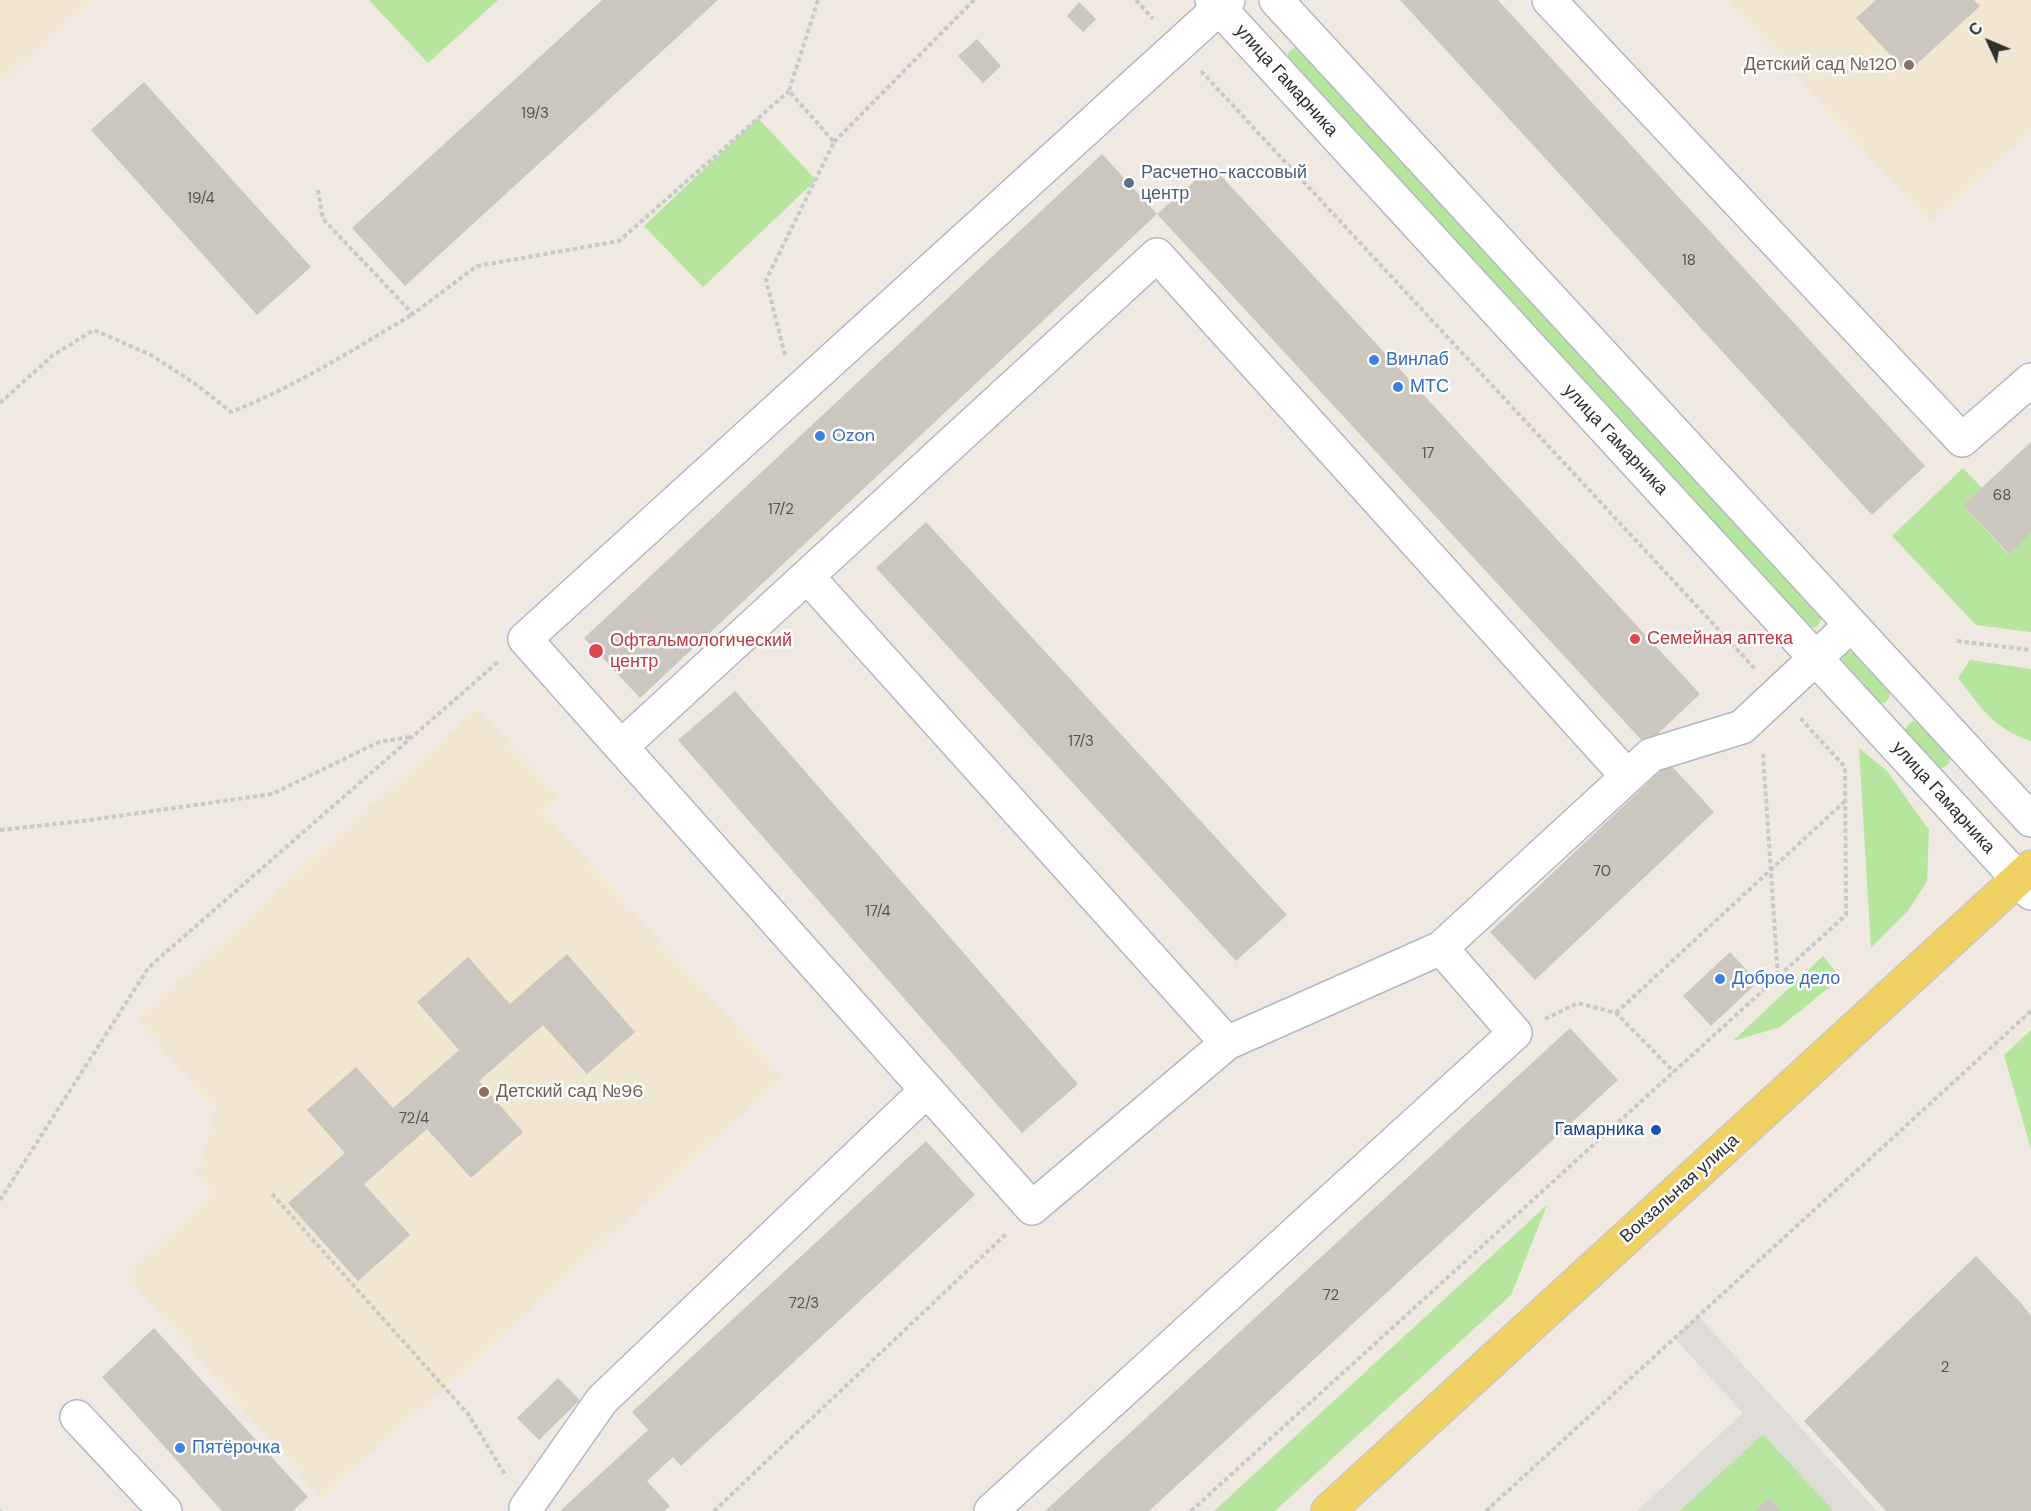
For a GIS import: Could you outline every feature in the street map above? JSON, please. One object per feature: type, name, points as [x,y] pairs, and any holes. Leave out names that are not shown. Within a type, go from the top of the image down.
[{"type":"main road","name":"Вокзальная улица","points":[[1328,1511],[2027,880]]},
{"type":"street","points":[[1549,0],[1962,440],[2031,380]]},
{"type":"street","points":[[1220,3],[1178,46],[525,639],[1032,1208],[1227,1043],[1441,948],[1651,755],[1742,727],[1851,625]]},
{"type":"street","name":"улица Гамарника","points":[[1220,3],[1257,48],[1816,658],[2027,880]]},
{"type":"street","points":[[1257,48],[1293,6],[1851,625],[2031,820]]},
{"type":"street","points":[[622,746],[1156,255],[1627,776]]},
{"type":"street","points":[[807,576],[1227,1043]]},
{"type":"street","points":[[991,1511],[1515,1034],[1441,948]]},
{"type":"street","points":[[526,1509],[602,1400],[927,1090]]},
{"type":"street","points":[[77,1417],[165,1511]]},
{"type":"path","points":[[0,404],[52,355],[94,330],[151,355],[194,383],[231,412],[259,401],[317,372],[412,314],[477,266],[619,241],[789,91],[818,0]]},
{"type":"path","points":[[795,393],[766,280],[834,142],[974,0]]},
{"type":"path","points":[[1136,0],[1769,701],[1845,767],[1846,915],[1191,1511]]},
{"type":"path","points":[[789,91],[834,142]]},
{"type":"path","points":[[318,190],[323,219],[412,314]]},
{"type":"path","points":[[0,1200],[149,967],[525,639]]},
{"type":"path","points":[[1957,641],[2031,650]]},
{"type":"path","points":[[1769,701],[1771,870],[1778,977]]},
{"type":"path","points":[[0,830],[83,821],[272,794],[379,742],[412,737]]},
{"type":"path","points":[[1616,1013],[1845,801]]},
{"type":"path","points":[[1515,1034],[1578,1003],[1616,1013],[1674,1072]]},
{"type":"path","points":[[1486,1511],[2031,1011]]},
{"type":"path","points":[[272,1194],[468,1414],[526,1509]]},
{"type":"path","points":[[714,1511],[1032,1208]]},
{"type":"shaded area","points":[[0,0],[90,0],[0,84]]},
{"type":"shaded area","name":"Детский сад №120","points":[[1727,0],[2031,0],[2031,131],[1930,222]]},
{"type":"shaded area","name":"Детский сад №96","points":[[477,709],[559,796],[542,811],[782,1077],[445,1388],[320,1497],[126,1275],[213,1193],[197,1176],[216,1108],[136,1020]]},
{"type":"shaded area","points":[[1698,1316],[1877,1511],[1834,1511],[1763,1434],[1679,1511],[1637,1511],[1743,1413],[1674,1338]]},
{"type":"green space","points":[[369,0],[498,0],[428,63]]},
{"type":"green space","points":[[1299,47],[1822,617],[1816,627],[1809,628],[1287,59],[1290,50]]},
{"type":"green space","points":[[758,118],[816,180],[703,287],[644,226]]},
{"type":"green space","points":[[1963,468],[1982,488],[1963,505],[2008,554],[2031,534],[2031,632],[1976,625],[1892,536]]},
{"type":"green space","points":[[1853,651],[1891,692],[1885,703],[1879,703],[1841,662],[1845,654]]},
{"type":"green space","points":[[1970,660],[2031,669],[2031,741],[1998,724],[1958,678]]},
{"type":"green space","points":[[1918,721],[1948,752],[1950,758],[1945,767],[1938,769],[1905,733],[1911,722]]},
{"type":"green space","points":[[1859,748],[1887,771],[1929,830],[1927,881],[1908,911],[1871,948]]},
{"type":"green space","points":[[1823,956],[1841,978],[1780,1027],[1733,1041]]},
{"type":"green space","points":[[2031,1030],[2031,1149],[2004,1055]]},
{"type":"green space","points":[[1547,1205],[1511,1295],[1275,1511],[1214,1511]]},
{"type":"green space","points":[[1763,1434],[1834,1511],[1782,1511],[1770,1498],[1754,1511],[1679,1511]]},
{"type":"building","points":[[602,0],[718,0],[405,286],[352,228]]},
{"type":"building","points":[[1400,0],[1498,0],[1925,466],[1872,515]]},
{"type":"building","points":[[1876,0],[1974,0],[1980,6],[1907,73],[1856,18]]},
{"type":"building","points":[[1079,2],[1096,19],[1083,32],[1067,16]]},
{"type":"building","points":[[977,39],[1001,66],[983,83],[958,56]]},
{"type":"building","points":[[144,82],[311,267],[257,315],[91,130]]},
{"type":"building","points":[[1102,154],[1157,214],[640,698],[584,638]]},
{"type":"building","points":[[1212,166],[1700,694],[1646,745],[1157,214]]},
{"type":"building","points":[[2031,442],[2031,534],[2009,554],[1963,505]]},
{"type":"building","points":[[926,522],[1287,915],[1236,961],[876,568]]},
{"type":"building","points":[[735,691],[1078,1084],[1022,1133],[678,740]]},
{"type":"building","points":[[1669,763],[1714,812],[1535,980],[1490,932]]},
{"type":"building","points":[[1730,952],[1758,982],[1711,1026],[1683,996]]},
{"type":"building","points":[[567,954],[635,1032],[587,1074],[543,1025],[479,1081],[523,1132],[471,1178],[427,1129],[364,1184],[410,1235],[358,1281],[288,1203],[345,1153],[307,1110],[356,1067],[393,1108],[459,1050],[417,1002],[468,957],[510,1004]]},
{"type":"building","points":[[1570,1028],[1618,1080],[1149,1511],[1045,1511]]},
{"type":"building","points":[[926,1141],[975,1195],[681,1466],[673,1457],[647,1481],[670,1506],[664,1511],[560,1511],[648,1430],[632,1412]]},
{"type":"building","points":[[1976,1256],[2031,1316],[2031,1511],[1886,1511],[1804,1421]]},
{"type":"building","points":[[154,1328],[308,1497],[293,1511],[222,1511],[102,1377]]},
{"type":"building","points":[[558,1378],[580,1400],[539,1440],[517,1418]]},
{"type":"building","points":[[1770,1498],[1782,1511],[1754,1511]]},
{"type":"place","name":"Детский сад №120","points":[[1909,65]]},
{"type":"place","name":"Расчетно-кассовый центр","points":[[1129,183]]},
{"type":"place","name":"Винлаб","points":[[1374,360]]},
{"type":"place","name":"МТС","points":[[1398,387]]},
{"type":"place","name":"Ozon","points":[[820,436]]},
{"type":"place","name":"Семейная аптека","points":[[1635,639]]},
{"type":"place","name":"Офтальмологический центр","points":[[596,651]]},
{"type":"place","name":"Доброе дело","points":[[1720,979]]},
{"type":"place","name":"Детский сад №96","points":[[484,1092]]},
{"type":"place","name":"Гамарника","points":[[1656,1130]]},
{"type":"place","name":"Пятёрочка","points":[[180,1448]]}]
